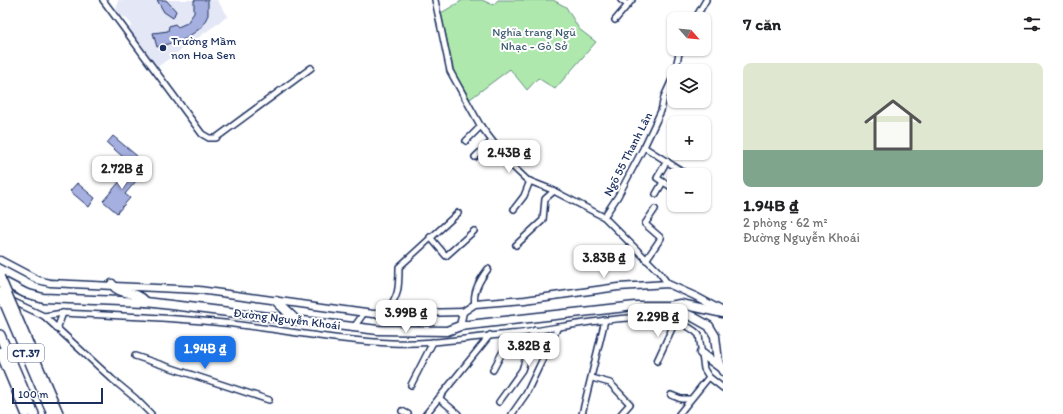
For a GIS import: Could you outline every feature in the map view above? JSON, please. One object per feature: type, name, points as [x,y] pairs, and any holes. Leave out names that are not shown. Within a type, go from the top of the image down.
[{"type":"highway","name":"CT.37","points":[[0,292],[52,414]]},
{"type":"highway","name":"CT.37","points":[[0,335],[34,414]]},
{"type":"main road","points":[[0,277],[59,414]]},
{"type":"main road","name":"Đường Nguyễn Khoái","points":[[0,280],[25,293],[43,298],[146,302],[354,327],[413,331],[447,331],[460,326],[635,306],[667,306],[693,317],[709,326],[715,336],[721,369]]},
{"type":"main road","points":[[112,284],[118,290],[136,294],[146,302]]},
{"type":"main road","points":[[276,302],[296,320]]},
{"type":"main road","points":[[667,306],[681,304],[723,312]]},
{"type":"main road","points":[[0,352],[26,414]]},
{"type":"main road","points":[[701,353],[721,369]]},
{"type":"street","points":[[103,0],[202,134],[209,138],[216,138],[311,68]]},
{"type":"street","points":[[435,0],[450,71],[481,126],[509,163],[530,181],[554,191],[604,217],[668,284],[695,296],[723,312]]},
{"type":"street","points":[[621,0],[628,5]]},
{"type":"street","points":[[614,20],[632,0]]},
{"type":"street","points":[[699,12],[706,0]]},
{"type":"street","name":"Ngõ 55 Thanh Lân","points":[[604,217],[618,196],[644,147],[661,111],[667,90]]},
{"type":"street","points":[[466,141],[481,126]]},
{"type":"street","points":[[475,157],[492,141]]},
{"type":"street","points":[[644,147],[678,168]]},
{"type":"street","points":[[667,161],[657,178],[667,185]]},
{"type":"street","points":[[514,210],[524,196],[530,181]]},
{"type":"street","points":[[656,194],[663,182]]},
{"type":"street","points":[[516,245],[543,220],[544,199],[554,191]]},
{"type":"street","points":[[646,260],[661,238],[645,224],[655,209]]},
{"type":"street","points":[[385,315],[397,298],[399,292],[399,267],[430,237],[458,213]]},
{"type":"street","points":[[430,237],[446,256],[474,231]]},
{"type":"street","name":"Đường Nguyễn Khoái","points":[[0,260],[31,277],[50,283],[112,284],[199,290],[364,314],[385,315],[464,312]]},
{"type":"street","points":[[475,304],[475,295],[480,280],[488,268]]},
{"type":"street","points":[[460,326],[464,312],[475,304],[525,300],[618,287],[668,284]]},
{"type":"street","points":[[0,296],[44,316],[151,414]]},
{"type":"street","points":[[57,329],[63,312]]},
{"type":"street","name":"Đường Nguyễn Khoái","points":[[44,316],[63,312],[224,323],[373,342],[433,342],[490,335],[512,334],[605,320],[651,318],[675,322],[699,335],[704,369],[709,377]]},
{"type":"street","points":[[354,327],[364,314]]},
{"type":"street","points":[[582,414],[605,320]]},
{"type":"street","points":[[657,361],[675,322]]},
{"type":"street","points":[[512,414],[526,394],[558,327]]},
{"type":"street","points":[[500,402],[522,370],[535,330]]},
{"type":"street","points":[[493,370],[512,334]]},
{"type":"street","points":[[427,414],[490,335]]},
{"type":"street","points":[[411,385],[433,342]]},
{"type":"street","points":[[0,356],[26,414]]},
{"type":"street","points":[[135,356],[269,400]]},
{"type":"street","points":[[679,414],[709,377],[723,388]]},
{"type":"street","points":[[592,378],[610,383],[630,404],[621,414]]},
{"type":"street","points":[[671,395],[681,399],[690,399]]},
{"type":"street","points":[[439,398],[458,414]]},
{"type":"street","points":[[402,411],[408,414]]},
{"type":"shaded area","name":"Trường Mầm non Hoa Sen","points":[[118,0],[217,0],[228,16],[156,68],[129,29],[132,25],[125,17],[119,16],[116,11]]},
{"type":"green space","name":"Nghĩa trang Ngũ Nhạc - Gò Sở","points":[[463,0],[482,0],[493,5],[498,0],[553,0],[566,7],[579,29],[596,42],[555,89],[538,78],[527,90],[510,69],[470,99],[454,72],[441,13]]},
{"type":"building","points":[[157,0],[166,0],[176,11],[173,18],[164,12]]},
{"type":"building","points":[[194,0],[208,0],[208,15],[202,27],[185,39],[157,47],[153,33],[168,31],[169,26],[175,24],[178,27],[187,23],[194,13]]},
{"type":"building","points":[[113,136],[137,156],[130,163],[107,143]]},
{"type":"building","points":[[133,166],[142,174],[125,194],[130,198],[117,213],[103,201]]},
{"type":"building","points":[[77,183],[95,198],[89,207],[70,191]]},
{"type":"place","name":"Trường Mầm non Hoa Sen","points":[[163,48]]}]
